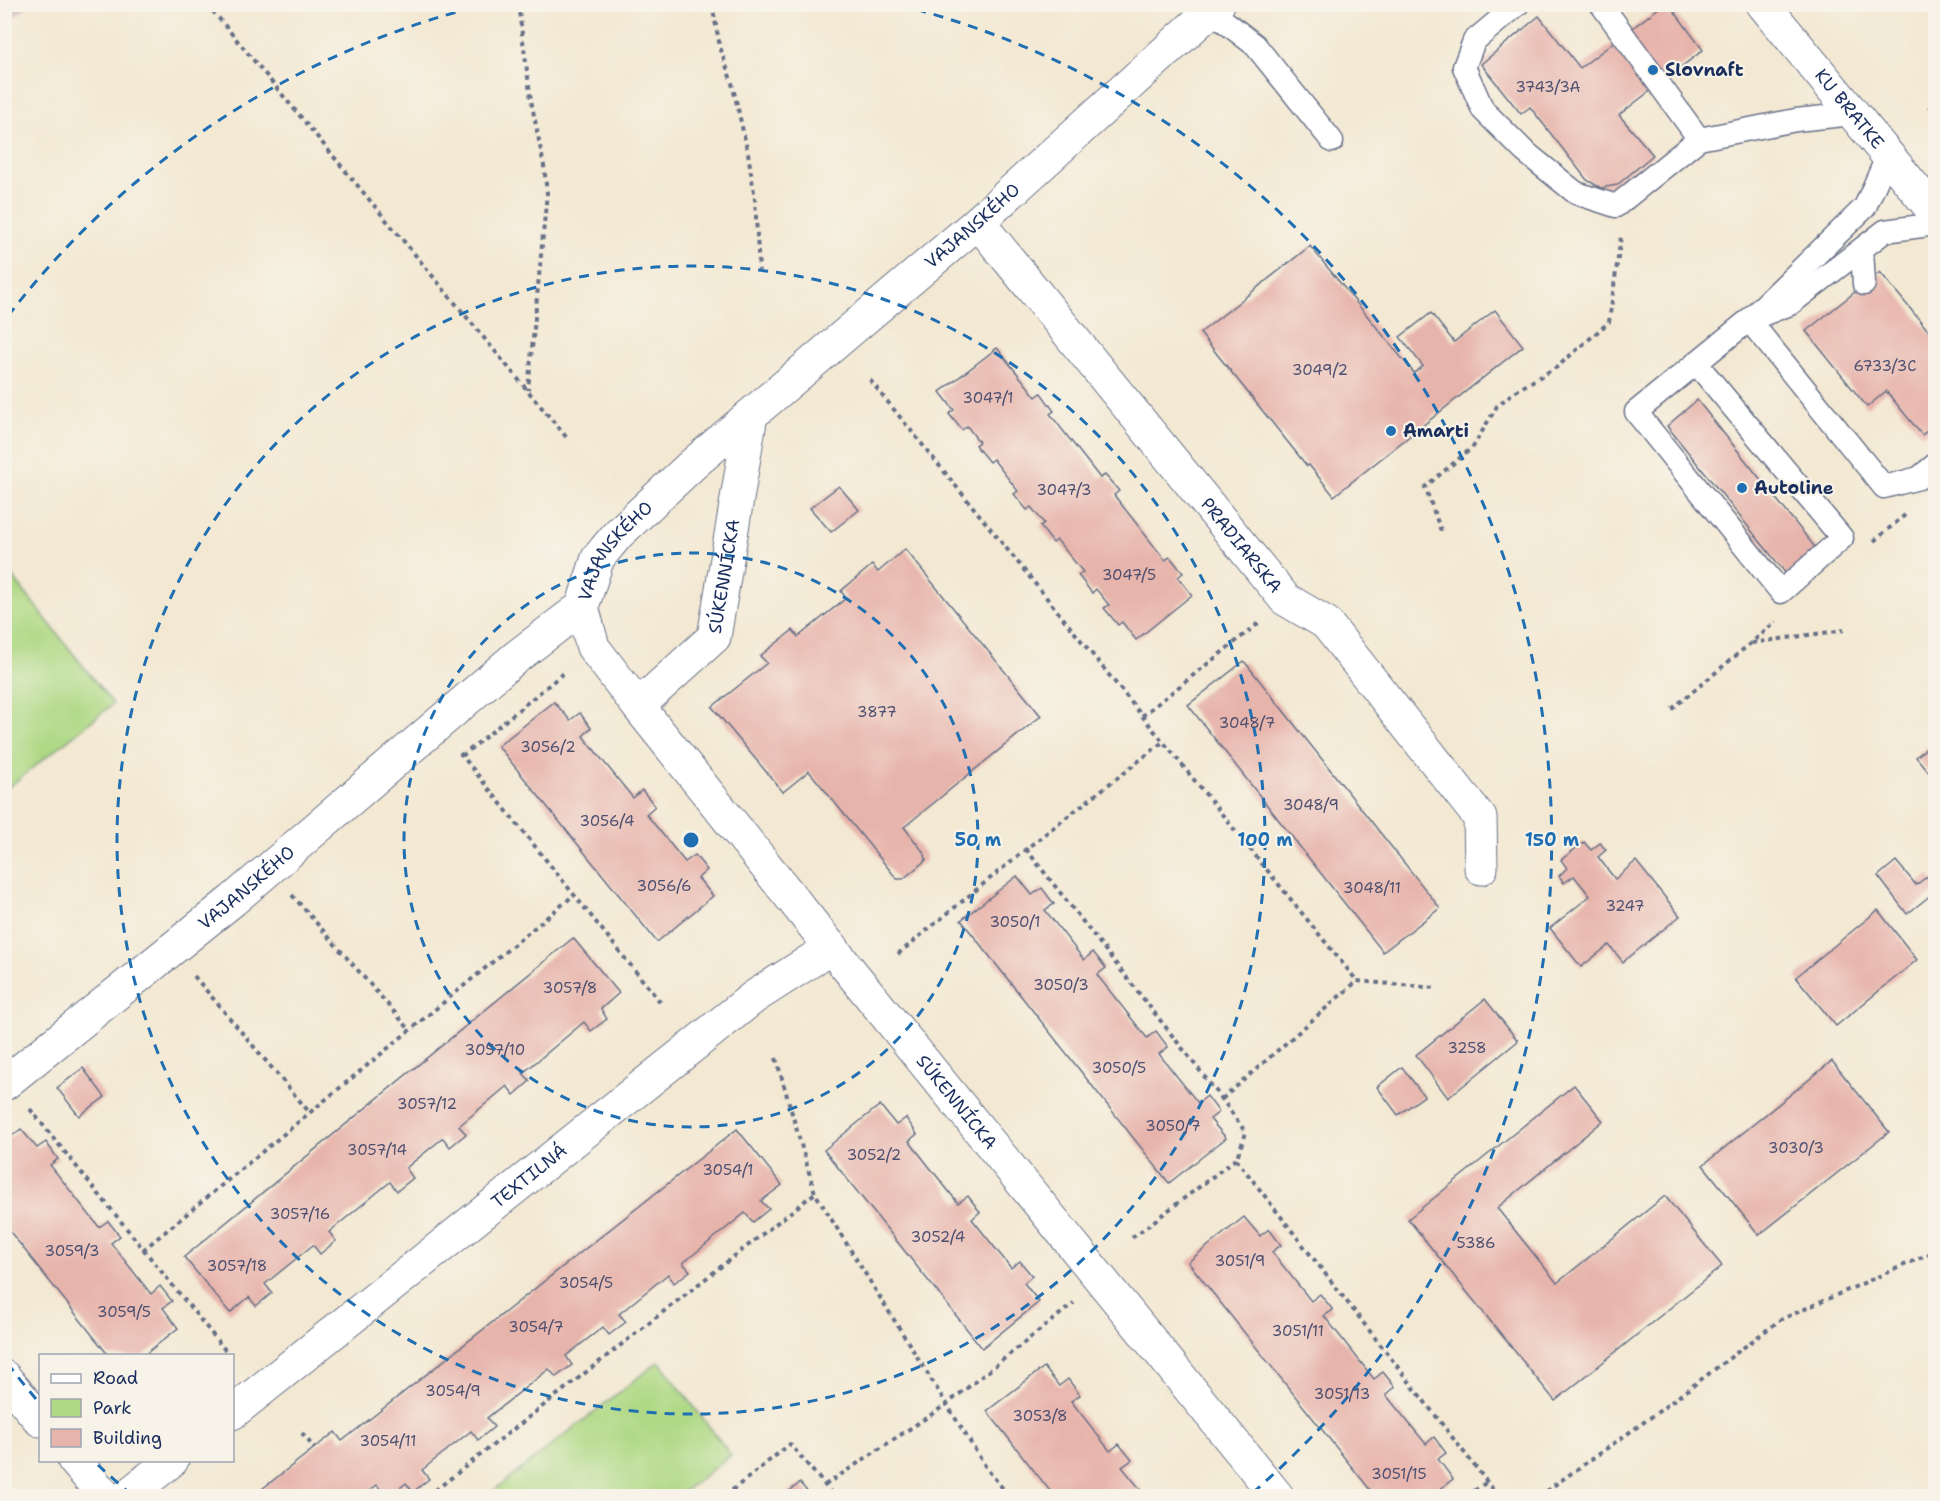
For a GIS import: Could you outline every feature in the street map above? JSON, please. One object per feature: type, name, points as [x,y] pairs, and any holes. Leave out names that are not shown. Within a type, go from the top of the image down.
[{"type":"street","name":"KU BRATKE","points":[[1763,4],[1935,214]]},
{"type":"street","name":"VAJANSKÉHO","points":[[15,1094],[172,949],[515,658],[582,607],[598,558],[618,534],[693,464],[978,222],[1214,8]]},
{"type":"street","name":"PRADIARSKA","points":[[978,222],[1285,599],[1326,623],[1480,818],[1481,868]]},
{"type":"street","name":"SÚKENNÍCKA","points":[[638,706],[714,637],[751,416]]},
{"type":"street","name":"SÚKENNÍCKA","points":[[582,607],[593,647],[638,706],[1277,1497]]},
{"type":"street","name":"TEXTILNÁ","points":[[234,1411],[754,997],[831,947]]},
{"type":"street","points":[[4,1377],[39,1419]]},
{"type":"street","points":[[75,1462],[105,1497]]},
{"type":"street","points":[[127,1497],[171,1462]]},
{"type":"lane","points":[[1518,4],[1474,41],[1464,67],[1483,110],[1524,151],[1576,193],[1616,206],[1699,139],[1796,120],[1853,114]]},
{"type":"lane","points":[[1600,4],[1699,139]]},
{"type":"lane","points":[[1214,8],[1255,45],[1332,141]]},
{"type":"lane","points":[[1696,363],[1842,538],[1781,592],[1636,412],[1696,363],[1749,320],[1865,207],[1888,155]]},
{"type":"lane","points":[[1749,320],[1790,304],[1885,231],[1935,224]]},
{"type":"lane","points":[[1862,249],[1864,284]]},
{"type":"lane","points":[[1749,320],[1884,487],[1919,478],[1935,464]]},
{"type":"path","points":[[207,4],[567,438]]},
{"type":"path","points":[[519,4],[531,100],[547,193],[528,391]]},
{"type":"path","points":[[712,4],[720,47],[732,83],[748,153],[755,199],[759,271]]},
{"type":"path","points":[[1929,106],[1935,107]]},
{"type":"path","points":[[1441,531],[1425,487],[1473,447],[1497,406],[1514,392],[1557,367],[1609,322],[1622,226],[1616,206]]},
{"type":"path","points":[[870,380],[1356,981],[1435,988]]},
{"type":"path","points":[[1142,716],[1263,620],[1285,599]]},
{"type":"path","points":[[1751,643],[1844,630]]},
{"type":"path","points":[[462,756],[568,668]]},
{"type":"path","points":[[436,725],[661,1003]]},
{"type":"path","points":[[898,954],[1026,849],[1163,742]]},
{"type":"path","points":[[1026,849],[1222,1099],[1246,1133],[1236,1159],[1129,1240]]},
{"type":"path","points":[[269,868],[410,1030]]},
{"type":"path","points":[[143,1250],[574,895]]},
{"type":"path","points":[[172,949],[310,1113]]},
{"type":"path","points":[[1222,1099],[1356,981]]},
{"type":"path","points":[[776,1059],[815,1193],[987,1469],[1009,1497]]},
{"type":"path","points":[[15,1094],[225,1350]]},
{"type":"path","points":[[1236,1159],[1498,1497]]},
{"type":"path","points":[[429,1497],[815,1193]]},
{"type":"path","points":[[1539,1497],[1654,1415],[1780,1320],[1935,1251]]},
{"type":"path","points":[[825,1485],[947,1404],[1075,1303]]},
{"type":"path","points":[[302,1433],[314,1448]]},
{"type":"path","points":[[725,1497],[790,1444],[834,1497]]},
{"type":"path","points":[[1467,1497],[1487,1482]]},
{"type":"shaded area","points":[[5,4],[30,4],[30,5],[5,24]]},
{"type":"green space","points":[[4,566],[113,704],[5,790],[4,790]]},
{"type":"green space","points":[[659,1361],[731,1455],[678,1496],[487,1496]]},
{"type":"building","points":[[1664,4],[1669,4],[1703,50],[1619,115],[1653,155],[1617,185],[1601,188],[1587,180],[1530,107],[1521,114],[1481,64],[1539,16],[1580,68]]},
{"type":"building","points":[[1310,246],[1414,373],[1423,366],[1400,337],[1431,313],[1454,342],[1495,310],[1523,346],[1334,496],[1309,465],[1307,466],[1200,333]]},
{"type":"building","points":[[1880,272],[1936,340],[1936,424],[1922,435],[1886,391],[1867,407],[1806,331]]},
{"type":"building","points":[[997,348],[1036,397],[1041,393],[1054,411],[1050,414],[1100,478],[1105,475],[1119,491],[1114,495],[1165,560],[1170,557],[1183,573],[1178,577],[1192,595],[1136,640],[1122,622],[1118,625],[1104,608],[1109,605],[1096,589],[1092,593],[1078,575],[1083,572],[1057,540],[1053,543],[1040,526],[1044,523],[1031,507],[1027,510],[1014,494],[1018,491],[993,459],[989,462],[975,445],[979,442],[967,426],[962,430],[949,414],[954,410],[940,392]]},
{"type":"building","name":"Autoline","points":[[1697,400],[1818,551],[1787,575],[1667,426]]},
{"type":"building","points":[[839,486],[859,510],[831,532],[810,508]]},
{"type":"building","points":[[905,549],[1041,716],[904,827],[925,854],[926,860],[903,879],[897,879],[809,771],[783,792],[712,707],[767,663],[760,656],[793,630],[798,637],[846,598],[841,591],[872,565],[878,572]]},
{"type":"building","points":[[1244,661],[1440,908],[1383,952],[1188,705]]},
{"type":"building","points":[[554,702],[570,720],[580,713],[591,728],[583,736],[633,798],[642,790],[655,806],[646,814],[685,862],[695,855],[707,870],[698,878],[713,896],[657,942],[498,746]]},
{"type":"building","points":[[1936,740],[1936,781],[1916,757]]},
{"type":"building","points":[[1584,842],[1591,850],[1600,843],[1606,850],[1598,857],[1615,879],[1636,861],[1680,916],[1623,962],[1609,945],[1581,967],[1550,928],[1590,896],[1574,876],[1564,883],[1559,876],[1567,868],[1561,860]]},
{"type":"building","points":[[1896,861],[1916,885],[1929,875],[1936,884],[1936,891],[1907,914],[1878,876]]},
{"type":"building","points":[[1017,876],[1032,895],[1042,888],[1054,904],[1045,910],[1084,960],[1093,952],[1106,968],[1097,975],[1147,1038],[1156,1031],[1168,1047],[1159,1054],[1198,1103],[1207,1096],[1219,1112],[1210,1119],[1226,1138],[1169,1183],[961,920]]},
{"type":"building","points":[[1878,910],[1917,960],[1836,1026],[1796,977]]},
{"type":"building","points":[[573,938],[619,993],[601,1009],[607,1019],[591,1031],[584,1022],[523,1073],[530,1081],[514,1095],[507,1086],[459,1126],[466,1134],[450,1147],[443,1138],[406,1168],[413,1178],[397,1191],[390,1182],[329,1232],[336,1241],[320,1254],[313,1245],[265,1284],[272,1293],[256,1306],[249,1297],[230,1313],[184,1257]]},
{"type":"building","points":[[1485,999],[1518,1041],[1448,1098],[1416,1055]]},
{"type":"building","points":[[1832,1061],[1889,1132],[1759,1235],[1703,1165]]},
{"type":"building","points":[[1402,1067],[1424,1096],[1398,1115],[1377,1087]]},
{"type":"building","points":[[83,1068],[105,1097],[79,1116],[57,1088]]},
{"type":"building","points":[[1574,1085],[1603,1121],[1497,1208],[1557,1283],[1665,1196],[1722,1266],[1555,1401],[1408,1219]]},
{"type":"building","points":[[880,1105],[896,1125],[906,1118],[917,1134],[909,1141],[958,1203],[968,1196],[980,1212],[972,1219],[1011,1268],[1020,1261],[1032,1276],[1024,1283],[1039,1302],[982,1348],[824,1150]]},
{"type":"building","points":[[21,1129],[37,1148],[46,1142],[58,1159],[50,1165],[99,1227],[108,1221],[120,1236],[111,1243],[151,1294],[160,1286],[172,1301],[163,1308],[178,1328],[146,1354],[107,1354],[4,1224],[4,1142]]},
{"type":"building","points":[[737,1129],[782,1185],[761,1201],[769,1209],[753,1222],[745,1213],[683,1263],[690,1271],[674,1283],[668,1274],[619,1314],[626,1322],[609,1335],[603,1327],[566,1356],[572,1365],[556,1377],[549,1369],[487,1418],[494,1427],[478,1440],[471,1431],[422,1470],[429,1479],[413,1492],[406,1483],[390,1496],[386,1496],[377,1485],[362,1496],[253,1496],[335,1432],[342,1441]]},
{"type":"building","points":[[1244,1217],[1260,1236],[1269,1229],[1281,1245],[1272,1252],[1311,1301],[1320,1294],[1333,1310],[1324,1316],[1374,1379],[1383,1372],[1395,1387],[1386,1395],[1426,1444],[1434,1437],[1446,1453],[1438,1459],[1453,1479],[1431,1496],[1375,1496],[1188,1262]]},
{"type":"building","points":[[1044,1367],[1059,1386],[1068,1379],[1080,1395],[1071,1401],[1110,1451],[1119,1444],[1132,1460],[1122,1467],[1146,1496],[1054,1496],[987,1411]]},
{"type":"building","points":[[800,1483],[811,1496],[783,1496]]},
{"type":"place","name":"Slovnaft","points":[[1653,70]]},
{"type":"place","name":"Amarti","points":[[1391,431]]},
{"type":"place","name":"Autoline","points":[[1742,488]]}]
